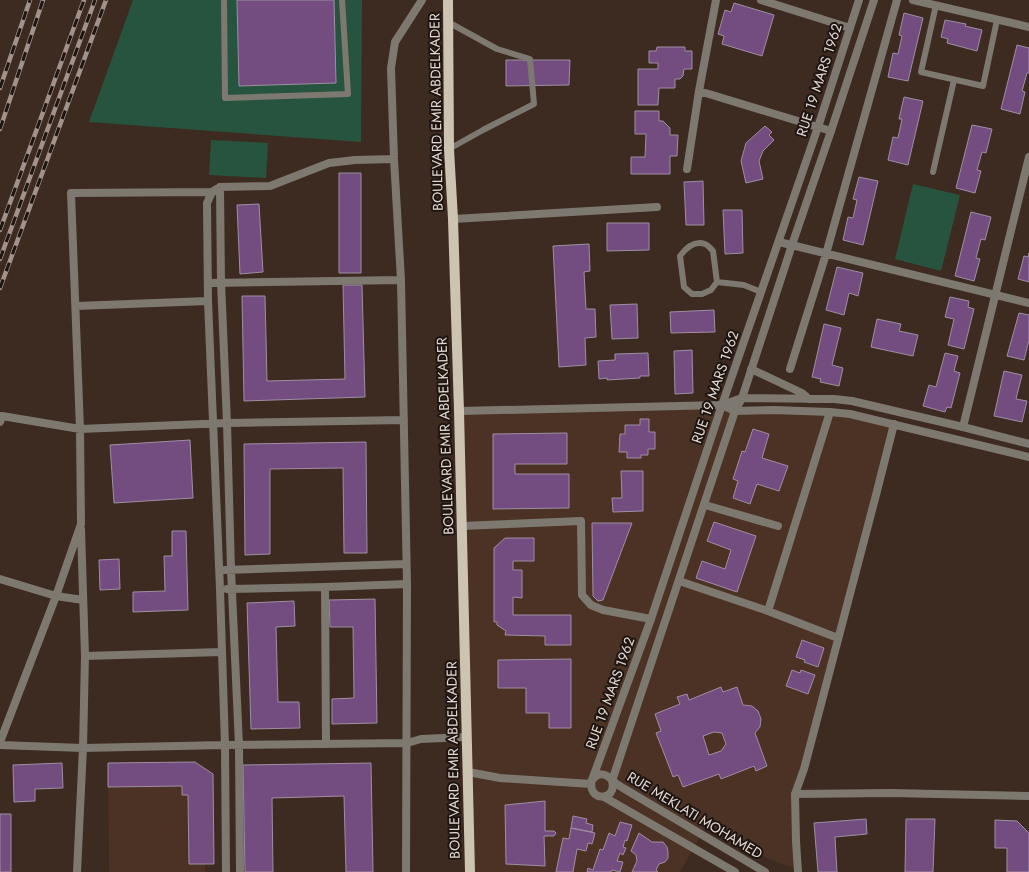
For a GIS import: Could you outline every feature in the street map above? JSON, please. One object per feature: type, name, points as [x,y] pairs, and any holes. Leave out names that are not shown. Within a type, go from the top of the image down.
[{"type":"main road","name":"BOULEVARD EMIR ABDELKADER","points":[[448,0],[449,149],[453,219],[459,411],[470,872]]},
{"type":"street","points":[[406,872],[407,584],[404,420],[401,280],[394,159],[391,68],[395,42],[422,0]]},
{"type":"street","points":[[687,169],[699,91],[716,0]]},
{"type":"street","points":[[761,0],[785,4],[850,28]]},
{"type":"street","name":"RUE 19 MARS 1962","points":[[592,782],[651,619],[722,405],[818,127],[859,0]]},
{"type":"street","name":"RUE 19 MARS 1962","points":[[612,781],[735,411],[742,398],[874,0]]},
{"type":"street","points":[[790,369],[826,254],[897,0]]},
{"type":"street","points":[[913,0],[1029,27]]},
{"type":"street","points":[[699,91],[831,131]]},
{"type":"street","points":[[963,427],[1029,157]]},
{"type":"street","points":[[77,872],[83,748],[85,656],[80,524],[80,429],[71,193],[212,192],[220,187],[270,186],[329,163],[355,160],[394,159]]},
{"type":"street","points":[[220,187],[221,282],[227,423],[230,570],[239,745],[240,872]]},
{"type":"street","points":[[212,192],[207,203],[208,301],[225,745],[226,872]]},
{"type":"street","points":[[453,219],[657,207]]},
{"type":"street","points":[[778,242],[1029,303]]},
{"type":"street","points":[[208,283],[401,280]]},
{"type":"street","points":[[76,306],[208,301]]},
{"type":"street","points":[[751,369],[802,393],[809,399]]},
{"type":"street","points":[[459,411],[722,405],[742,398],[834,399],[852,401],[1029,444]]},
{"type":"street","points":[[722,405],[735,411],[774,410],[850,414],[1029,457]]},
{"type":"street","points":[[768,612],[830,412]]},
{"type":"street","points":[[0,422],[2,416],[80,429],[227,423],[404,420]]},
{"type":"street","points":[[798,872],[795,794],[804,769],[894,424]]},
{"type":"street","points":[[705,505],[778,526]]},
{"type":"street","points":[[462,526],[581,521],[582,595],[591,604],[603,610],[651,619]]},
{"type":"street","points":[[0,742],[56,596],[80,524]]},
{"type":"street","points":[[219,570],[406,564]]},
{"type":"street","points":[[0,579],[56,596],[83,600]]},
{"type":"street","points":[[679,581],[838,638]]},
{"type":"street","points":[[220,589],[325,588],[407,584]]},
{"type":"street","points":[[325,588],[326,744]]},
{"type":"street","points":[[85,656],[222,652]]},
{"type":"street","points":[[0,745],[83,748],[407,743],[421,739],[467,737]]},
{"type":"street","points":[[468,772],[500,778],[592,782]]},
{"type":"street","points":[[604,775],[612,781],[613,785],[611,792],[608,795],[604,797],[594,794],[591,788],[592,782],[596,776],[604,775]]},
{"type":"street","name":"RUE MEKLATI MOHAMED","points":[[612,781],[765,872]]},
{"type":"street","points":[[795,794],[891,793],[1029,796]]},
{"type":"street","name":"RUE MEKLATI MOHAMED","points":[[604,797],[735,872]]},
{"type":"lane","points":[[224,0],[225,98],[348,94],[342,0]]},
{"type":"lane","points":[[936,5],[921,72],[983,86],[997,20]]},
{"type":"lane","points":[[448,22],[497,49],[530,59],[534,104],[449,149]]},
{"type":"lane","points":[[933,172],[954,80]]},
{"type":"lane","points":[[695,243],[706,244],[713,251],[717,282],[711,290],[702,294],[692,294],[684,287],[680,256],[687,247],[695,243]]},
{"type":"lane","points":[[717,282],[744,286],[761,292]]},
{"type":"shaded area","points":[[722,405],[735,411],[830,412],[894,424],[795,794],[798,869],[771,860],[708,823],[680,872],[470,872],[459,411]]},
{"type":"shaded area","points":[[108,763],[213,774],[214,864],[205,864],[205,872],[109,872]]},
{"type":"green space","points":[[133,0],[362,0],[361,142],[89,122]]},
{"type":"green space","points":[[211,140],[268,143],[266,178],[209,175]]},
{"type":"green space","points":[[913,184],[960,195],[941,271],[895,259]]},
{"type":"building","points":[[237,0],[334,0],[336,83],[239,86]]},
{"type":"building","points":[[734,3],[774,15],[762,56],[722,44],[724,36],[718,34],[725,10],[731,12]]},
{"type":"building","points":[[904,13],[923,18],[908,81],[888,77],[893,53],[898,54],[902,36],[899,35]]},
{"type":"building","points":[[945,20],[966,24],[965,26],[982,30],[977,51],[947,43],[948,39],[941,37]]},
{"type":"building","points":[[1017,45],[1029,48],[1029,73],[1027,73],[1022,91],[1025,92],[1020,114],[1001,109]]},
{"type":"building","points":[[657,47],[685,47],[685,51],[692,51],[692,69],[684,69],[683,76],[680,79],[675,79],[675,88],[659,88],[658,105],[638,105],[638,69],[658,69],[658,63],[649,63],[649,51],[656,51]]},
{"type":"building","points":[[506,60],[570,60],[569,85],[506,86]]},
{"type":"building","points":[[904,97],[923,101],[908,165],[888,160],[893,137],[898,138],[902,119],[899,119]]},
{"type":"building","points":[[635,111],[659,111],[659,121],[663,121],[670,128],[670,135],[678,135],[677,156],[670,156],[670,174],[631,174],[631,157],[645,157],[646,134],[635,134]]},
{"type":"building","points":[[972,125],[992,129],[986,153],[982,152],[977,170],[981,171],[975,193],[956,188]]},
{"type":"building","points":[[765,126],[772,132],[769,135],[774,140],[763,151],[759,161],[763,179],[746,183],[741,161],[746,143]]},
{"type":"building","points":[[339,173],[361,173],[361,273],[339,273]]},
{"type":"building","points":[[859,177],[878,181],[863,245],[843,240],[848,217],[853,218],[857,200],[853,199]]},
{"type":"building","points":[[703,181],[704,225],[686,225],[684,182]]},
{"type":"building","points":[[259,204],[263,272],[240,274],[237,205]]},
{"type":"building","points":[[723,210],[742,210],[743,253],[725,254]]},
{"type":"building","points":[[971,212],[991,217],[985,240],[981,239],[976,258],[980,259],[974,281],[955,276]]},
{"type":"building","points":[[607,223],[649,223],[649,250],[607,251]]},
{"type":"building","points":[[589,244],[590,271],[584,272],[586,309],[595,309],[596,337],[585,338],[586,365],[559,367],[553,246]]},
{"type":"building","points":[[1029,253],[1029,282],[1018,279],[1024,256],[1028,257]]},
{"type":"building","points":[[837,267],[863,273],[858,296],[849,293],[844,315],[826,310]]},
{"type":"building","points":[[343,285],[362,285],[365,397],[244,401],[242,296],[265,296],[267,381],[345,379]]},
{"type":"building","points":[[950,297],[969,301],[968,307],[974,309],[964,349],[948,345],[954,319],[945,317]]},
{"type":"building","points":[[637,304],[638,338],[612,339],[610,305]]},
{"type":"building","points":[[714,310],[715,332],[671,333],[670,312]]},
{"type":"building","points":[[1019,313],[1029,315],[1029,340],[1024,360],[1007,356]]},
{"type":"building","points":[[877,319],[901,324],[899,331],[918,335],[913,356],[871,347]]},
{"type":"building","points":[[824,324],[841,328],[832,365],[843,368],[839,386],[820,382],[821,379],[812,377]]},
{"type":"building","points":[[692,350],[693,393],[675,394],[674,351]]},
{"type":"building","points":[[648,353],[649,376],[607,380],[607,378],[599,379],[598,361],[615,360],[615,354]]},
{"type":"building","points":[[945,353],[958,356],[954,371],[960,373],[951,408],[947,407],[945,412],[923,406],[929,385],[936,387]]},
{"type":"building","points":[[1004,371],[1022,375],[1016,399],[1027,401],[1022,422],[994,416]]},
{"type":"building","points":[[640,419],[649,419],[649,432],[655,432],[655,449],[648,449],[648,455],[641,455],[641,458],[627,458],[627,452],[619,452],[620,434],[625,434],[625,425],[640,425]]},
{"type":"building","points":[[753,429],[769,434],[762,458],[788,466],[779,491],[757,484],[750,504],[733,498],[738,481],[733,479],[742,451],[745,452]]},
{"type":"building","points":[[567,433],[567,464],[515,464],[515,474],[569,474],[569,508],[493,509],[493,434]]},
{"type":"building","points":[[190,440],[193,498],[114,503],[110,445]]},
{"type":"building","points":[[366,442],[367,553],[344,553],[343,468],[270,469],[270,554],[245,555],[244,444]]},
{"type":"building","points":[[621,471],[643,471],[643,511],[613,512],[612,498],[622,498]]},
{"type":"building","points":[[714,522],[756,536],[737,592],[696,578],[702,561],[725,569],[731,550],[707,541]]},
{"type":"building","points":[[592,523],[632,523],[603,600],[598,601],[593,596]]},
{"type":"building","points":[[172,531],[186,531],[188,610],[133,612],[133,592],[165,591],[164,556],[172,556]]},
{"type":"building","points":[[505,538],[534,538],[534,561],[513,561],[513,570],[522,570],[522,598],[513,597],[513,615],[571,615],[571,645],[545,645],[545,636],[505,635],[506,631],[497,625],[497,622],[494,622],[494,548]]},
{"type":"building","points":[[119,559],[120,589],[100,590],[99,560]]},
{"type":"building","points":[[375,599],[377,723],[332,724],[332,699],[354,698],[353,627],[330,627],[329,600]]},
{"type":"building","points":[[294,601],[295,626],[276,627],[278,702],[299,702],[300,728],[251,729],[247,603]]},
{"type":"building","points":[[802,640],[824,648],[818,667],[804,662],[805,660],[796,657]]},
{"type":"building","points":[[571,659],[571,728],[549,728],[549,713],[526,713],[526,688],[498,688],[498,660]]},
{"type":"building","points":[[792,670],[800,673],[801,670],[815,675],[808,694],[786,686]]},
{"type":"building","points":[[721,687],[723,692],[737,687],[743,705],[752,706],[758,711],[761,719],[760,727],[755,733],[767,766],[756,771],[754,766],[721,779],[719,774],[683,787],[678,775],[673,777],[656,733],[661,731],[655,714],[680,704],[677,697],[687,694],[689,700]],"holes":[[[714,732],[722,733],[726,744],[721,751],[709,755],[703,736]]]},
{"type":"building","points":[[195,762],[213,774],[214,864],[189,864],[188,795],[182,795],[182,786],[108,787],[108,763]]},
{"type":"building","points":[[62,763],[63,788],[35,789],[35,801],[14,802],[13,765]]},
{"type":"building","points":[[371,763],[373,872],[346,872],[344,796],[272,798],[273,872],[245,872],[243,765]]},
{"type":"building","points":[[545,801],[545,831],[554,831],[556,833],[554,836],[544,836],[545,866],[506,864],[505,805]]},
{"type":"building","points":[[0,814],[11,814],[11,872],[0,872]]},
{"type":"building","points":[[573,816],[587,819],[586,823],[593,825],[592,832],[571,828]]},
{"type":"building","points":[[866,819],[867,834],[835,837],[837,872],[818,872],[814,823]]},
{"type":"building","points":[[906,819],[935,819],[933,872],[905,872]]},
{"type":"building","points":[[995,820],[1017,821],[1029,833],[1029,872],[1007,872],[1007,848],[995,848]]},
{"type":"building","points":[[620,822],[632,825],[627,841],[625,840],[623,847],[626,848],[623,855],[620,853],[617,861],[623,862],[620,872],[612,870],[611,872],[587,872],[588,868],[593,870],[600,849],[603,850],[609,833],[615,836]]},
{"type":"building","points":[[571,828],[595,833],[592,844],[588,843],[586,851],[577,849],[573,872],[556,872],[563,838],[569,839]]},
{"type":"building","points":[[639,833],[652,842],[663,842],[667,847],[668,858],[665,862],[659,864],[656,870],[658,872],[632,872],[637,861],[636,855],[631,851]]},
{"type":"railway","points":[[0,88],[30,0]]},
{"type":"railway","points":[[0,129],[43,0]]},
{"type":"railway","points":[[0,230],[84,0]]},
{"type":"railway","points":[[0,259],[95,0]]},
{"type":"railway","points":[[0,288],[106,0]]}]
